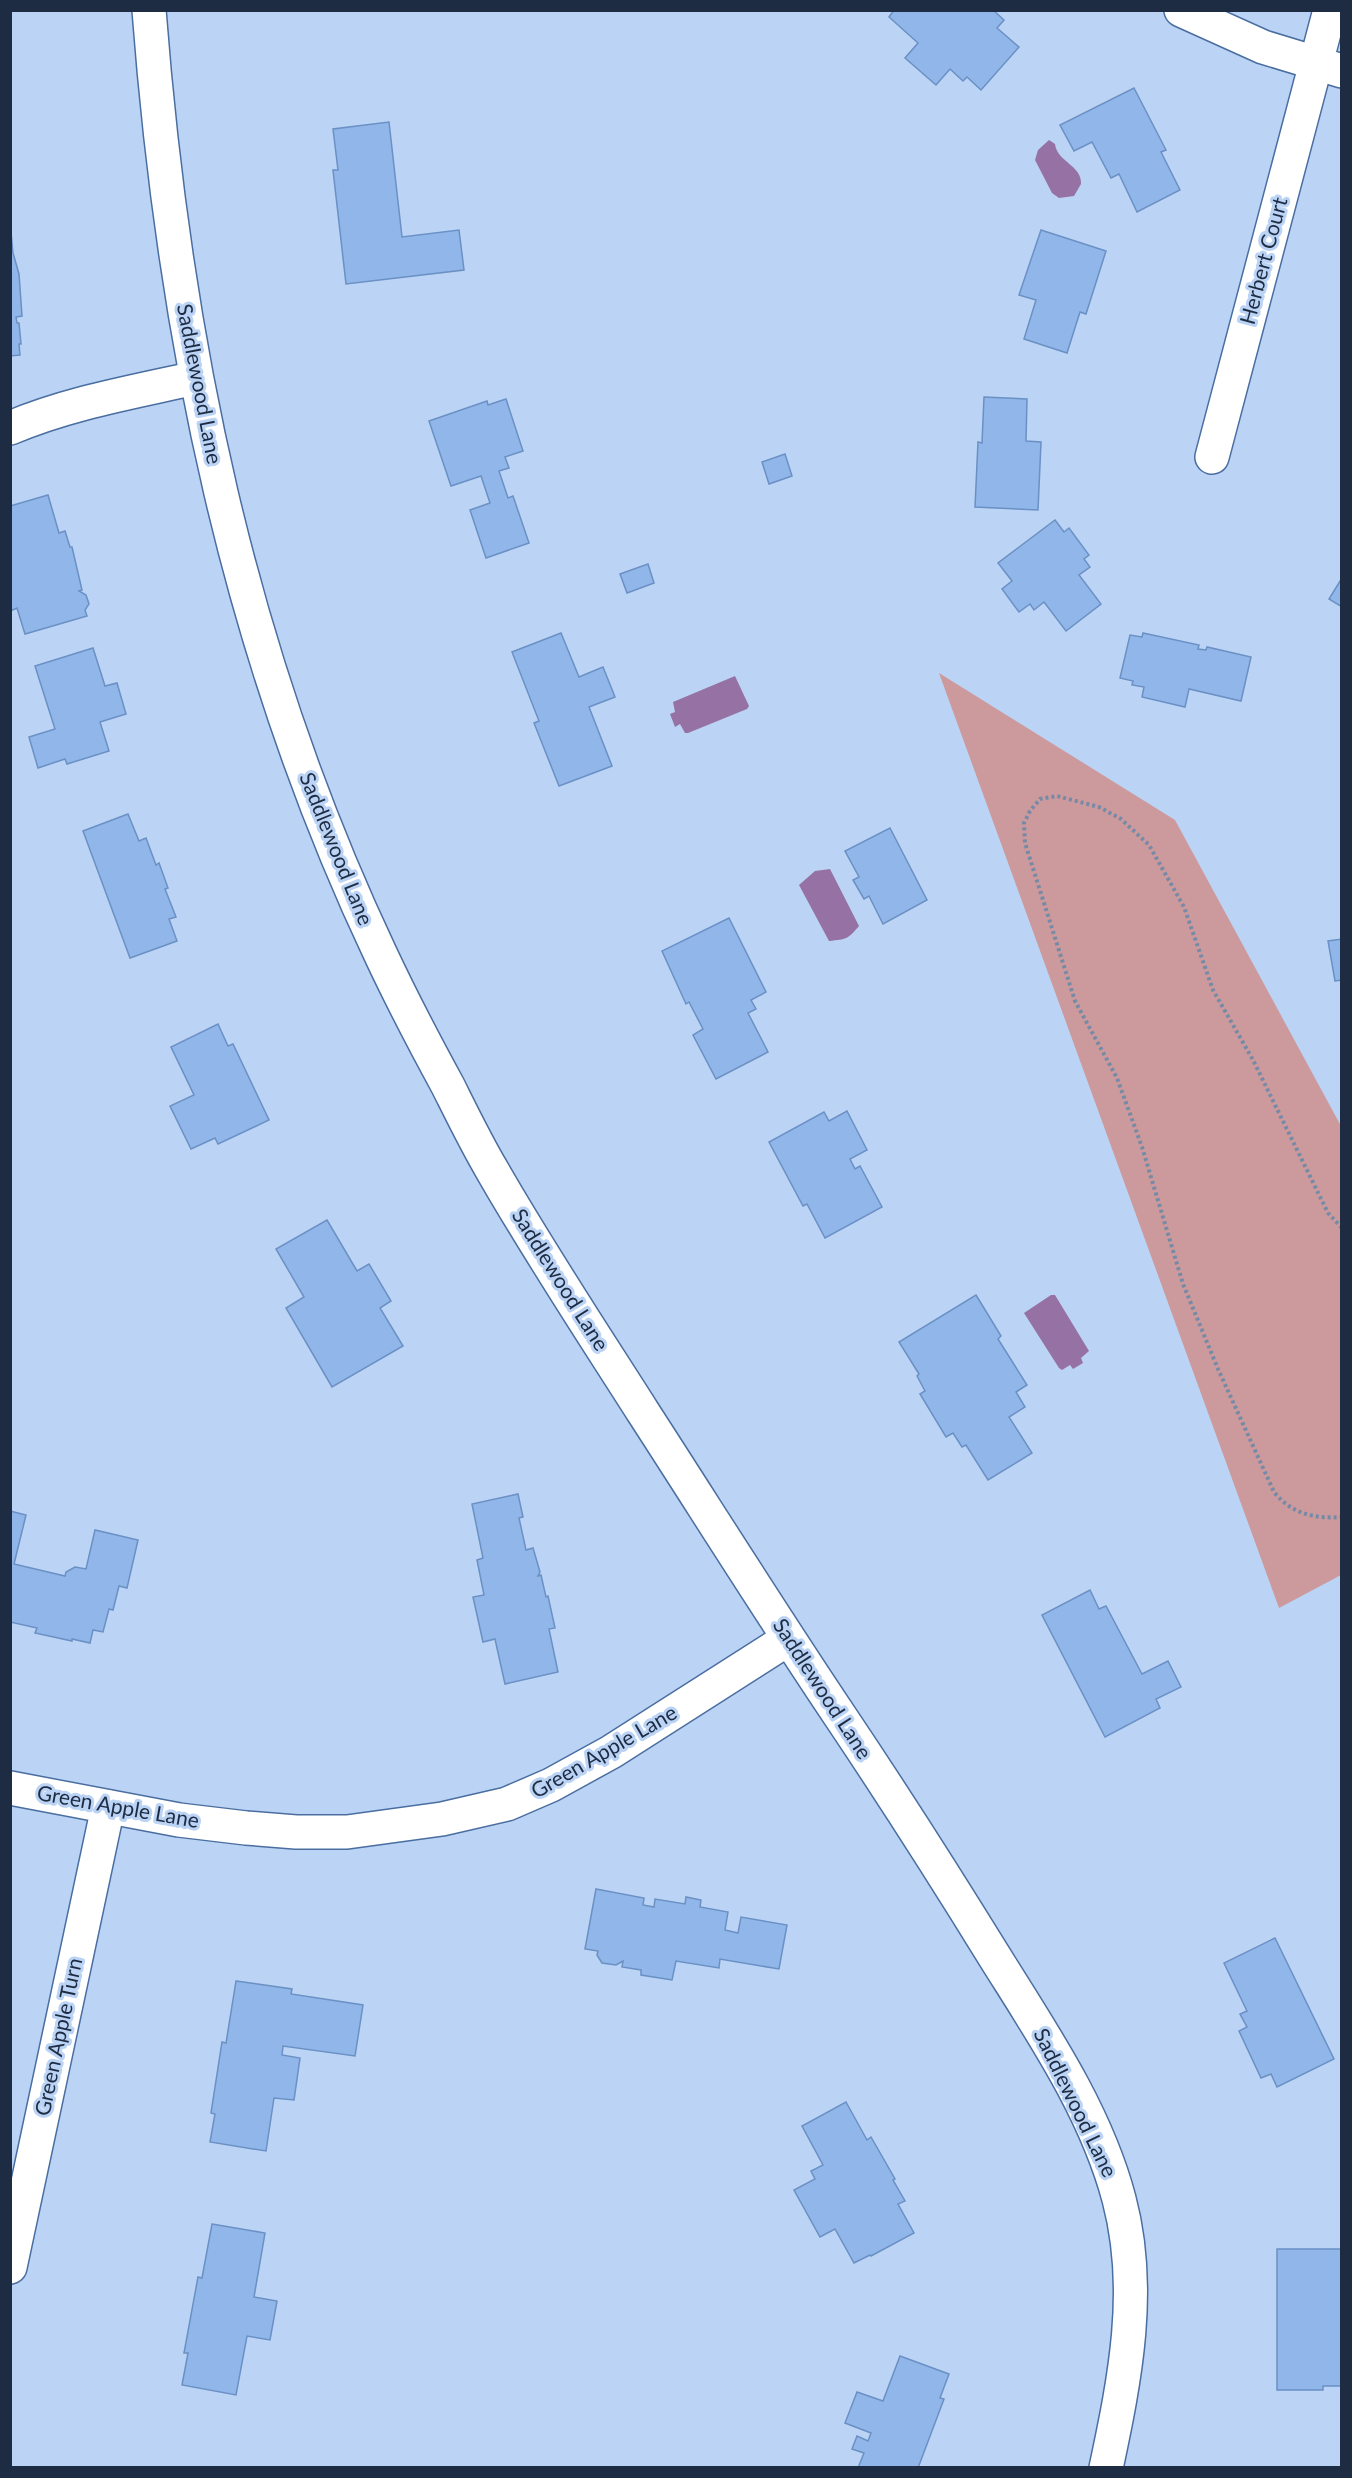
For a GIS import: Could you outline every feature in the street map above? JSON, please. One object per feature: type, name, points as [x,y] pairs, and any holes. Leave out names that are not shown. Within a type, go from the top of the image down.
[{"type":"street","name":"Saddlewood Lane","points":[[149,10],[159,131],[195,378],[241,579],[269,672],[342,872],[381,956],[489,1167],[788,1639],[931,1853],[1031,2014],[1071,2086],[1104,2154],[1124,2221],[1131,2287],[1126,2367],[1106,2468]]},
{"type":"street","points":[[1181,10],[1263,47],[1329,68]]},
{"type":"street","name":"Herbert Court","points":[[1212,457],[1329,68],[1330,10]]},
{"type":"street","points":[[10,428],[58,411],[195,378]]},
{"type":"street","name":"Green Apple Lane","points":[[10,1788],[179,1820],[296,1832],[346,1832],[442,1819],[507,1804],[551,1785],[611,1752],[788,1639]]},
{"type":"street","name":"Green Apple Turn","points":[[10,2267],[108,1807]]},
{"type":"path","points":[[1341,1228],[1328,1214],[1258,1071],[1213,990],[1184,907],[1149,845],[1121,819],[1099,807],[1057,796],[1041,799],[1030,811],[1024,823],[1025,843],[1048,921],[1075,1001],[1117,1078],[1142,1147],[1183,1284],[1218,1370],[1274,1492],[1283,1503],[1309,1516],[1341,1516]]},
{"type":"shaded area","points":[[1049,140],[1055,144],[1060,155],[1078,172],[1081,184],[1074,196],[1059,198],[1052,193],[1035,160],[1038,150]]},
{"type":"shaded area","points":[[939,673],[1175,820],[1341,1126],[1341,1575],[1279,1608]]},
{"type":"shaded area","points":[[735,676],[749,706],[747,709],[688,733],[685,733],[680,724],[675,727],[670,714],[675,712],[673,702]]},
{"type":"shaded area","points":[[830,869],[859,926],[846,938],[829,941],[799,885],[815,871]]},
{"type":"shaded area","points":[[1051,1295],[1055,1295],[1089,1351],[1081,1358],[1083,1363],[1073,1369],[1070,1365],[1062,1370],[1059,1368],[1024,1313]]},
{"type":"building","points":[[894,10],[993,10],[1004,20],[997,28],[1019,47],[981,90],[967,77],[963,81],[950,69],[936,85],[905,58],[918,43],[889,17]]},
{"type":"building","points":[[1134,88],[1166,150],[1161,152],[1180,190],[1137,212],[1119,174],[1111,178],[1092,142],[1074,151],[1060,125]]},
{"type":"building","points":[[389,122],[402,237],[459,230],[464,270],[346,284],[333,170],[338,170],[333,129]]},
{"type":"building","points":[[1041,230],[1106,251],[1086,314],[1080,312],[1067,353],[1024,339],[1036,300],[1019,295]]},
{"type":"building","points":[[11,232],[13,253],[19,274],[22,316],[16,317],[19,323],[20,355],[10,356]]},
{"type":"building","points":[[984,397],[1027,399],[1026,441],[1041,442],[1038,510],[975,507],[978,442],[982,443]]},
{"type":"building","points":[[506,399],[523,451],[505,457],[509,468],[499,471],[508,498],[513,496],[529,543],[486,558],[470,510],[490,503],[481,476],[451,486],[429,421],[487,401],[488,405]]},
{"type":"building","points":[[785,454],[792,476],[769,484],[762,462]]},
{"type":"building","points":[[48,495],[59,533],[65,531],[70,547],[72,547],[82,590],[79,591],[86,595],[89,604],[85,610],[87,616],[25,634],[17,608],[10,611],[10,506]]},
{"type":"building","points":[[1055,520],[1064,532],[1069,528],[1089,555],[1084,559],[1090,567],[1079,575],[1101,604],[1066,631],[1044,602],[1034,610],[1030,604],[1019,612],[1002,589],[1012,581],[998,563]]},
{"type":"building","points":[[648,564],[654,583],[627,593],[620,574]]},
{"type":"building","points":[[1342,578],[1342,607],[1329,599]]},
{"type":"building","points":[[561,633],[579,677],[603,667],[615,697],[589,707],[612,766],[559,786],[534,723],[539,721],[512,652]]},
{"type":"building","points":[[1143,633],[1199,645],[1198,649],[1206,650],[1207,647],[1251,657],[1241,701],[1189,689],[1185,707],[1142,697],[1144,687],[1132,685],[1133,681],[1120,678],[1130,635],[1142,637]]},
{"type":"building","points":[[93,648],[105,686],[117,683],[126,714],[100,722],[109,751],[67,764],[65,759],[38,768],[29,737],[55,729],[35,666]]},
{"type":"building","points":[[128,814],[139,841],[146,838],[156,865],[159,863],[168,888],[165,889],[176,917],[169,919],[177,941],[130,958],[83,831]]},
{"type":"building","points":[[890,828],[927,900],[883,924],[869,896],[864,899],[853,880],[859,877],[845,851]]},
{"type":"building","points":[[729,918],[766,992],[751,1000],[756,1009],[748,1013],[768,1052],[716,1079],[693,1035],[703,1029],[689,1002],[686,1004],[662,951]]},
{"type":"building","points":[[1342,939],[1342,980],[1335,981],[1328,941]]},
{"type":"building","points":[[218,1024],[228,1046],[233,1044],[269,1120],[218,1144],[215,1138],[191,1149],[170,1106],[194,1095],[171,1047]]},
{"type":"building","points":[[847,1111],[867,1150],[850,1159],[855,1169],[860,1166],[882,1207],[825,1238],[807,1204],[803,1206],[769,1142],[824,1112],[829,1121]]},
{"type":"building","points":[[327,1220],[357,1271],[369,1264],[391,1301],[380,1308],[403,1346],[332,1387],[286,1308],[304,1297],[276,1249]]},
{"type":"building","points":[[976,1295],[1001,1336],[998,1339],[1027,1385],[1016,1392],[1025,1407],[1009,1417],[1032,1453],[988,1480],[966,1445],[962,1447],[953,1433],[946,1437],[920,1394],[925,1391],[917,1376],[919,1374],[899,1342]]},
{"type":"building","points":[[518,1494],[523,1517],[519,1518],[526,1550],[533,1548],[540,1572],[538,1576],[541,1575],[546,1597],[548,1596],[555,1628],[549,1629],[558,1672],[505,1684],[495,1639],[483,1642],[473,1597],[484,1595],[477,1560],[483,1558],[472,1504]]},
{"type":"building","points":[[10,1511],[26,1515],[14,1564],[65,1576],[66,1572],[75,1567],[86,1569],[95,1530],[138,1540],[127,1588],[119,1586],[113,1610],[109,1609],[103,1632],[93,1630],[90,1643],[35,1633],[37,1628],[10,1622]]},
{"type":"building","points":[[1090,1590],[1099,1609],[1106,1606],[1142,1674],[1168,1661],[1181,1687],[1156,1699],[1160,1708],[1105,1737],[1042,1615]]},
{"type":"building","points":[[596,1889],[644,1898],[643,1905],[654,1907],[655,1899],[685,1904],[686,1897],[701,1900],[700,1907],[728,1912],[725,1930],[738,1933],[741,1917],[787,1925],[779,1969],[720,1959],[719,1968],[676,1961],[672,1980],[641,1975],[641,1970],[622,1967],[623,1961],[616,1965],[602,1963],[597,1955],[598,1951],[585,1949]]},
{"type":"building","points":[[1275,1938],[1334,2059],[1277,2087],[1271,2074],[1261,2078],[1239,2031],[1247,2027],[1240,2014],[1247,2011],[1224,1963]]},
{"type":"building","points":[[236,1981],[292,1989],[291,1994],[363,2005],[355,2056],[283,2046],[282,2055],[300,2058],[294,2100],[274,2098],[266,2151],[210,2142],[215,2114],[211,2113],[222,2042],[226,2043]]},
{"type":"building","points":[[846,2102],[867,2140],[871,2137],[895,2179],[893,2180],[905,2201],[898,2204],[914,2233],[854,2263],[835,2229],[820,2237],[794,2190],[815,2179],[811,2171],[823,2165],[802,2126]]},
{"type":"building","points":[[212,2224],[265,2233],[254,2297],[277,2301],[270,2340],[247,2336],[236,2395],[182,2385],[188,2353],[184,2353],[198,2277],[202,2278]]},
{"type":"building","points":[[1277,2249],[1342,2249],[1342,2386],[1323,2386],[1323,2390],[1277,2390]]},
{"type":"building","points":[[900,2356],[949,2374],[940,2398],[944,2399],[918,2468],[858,2468],[864,2453],[852,2449],[857,2436],[868,2441],[871,2433],[845,2423],[857,2392],[883,2401]]}]
